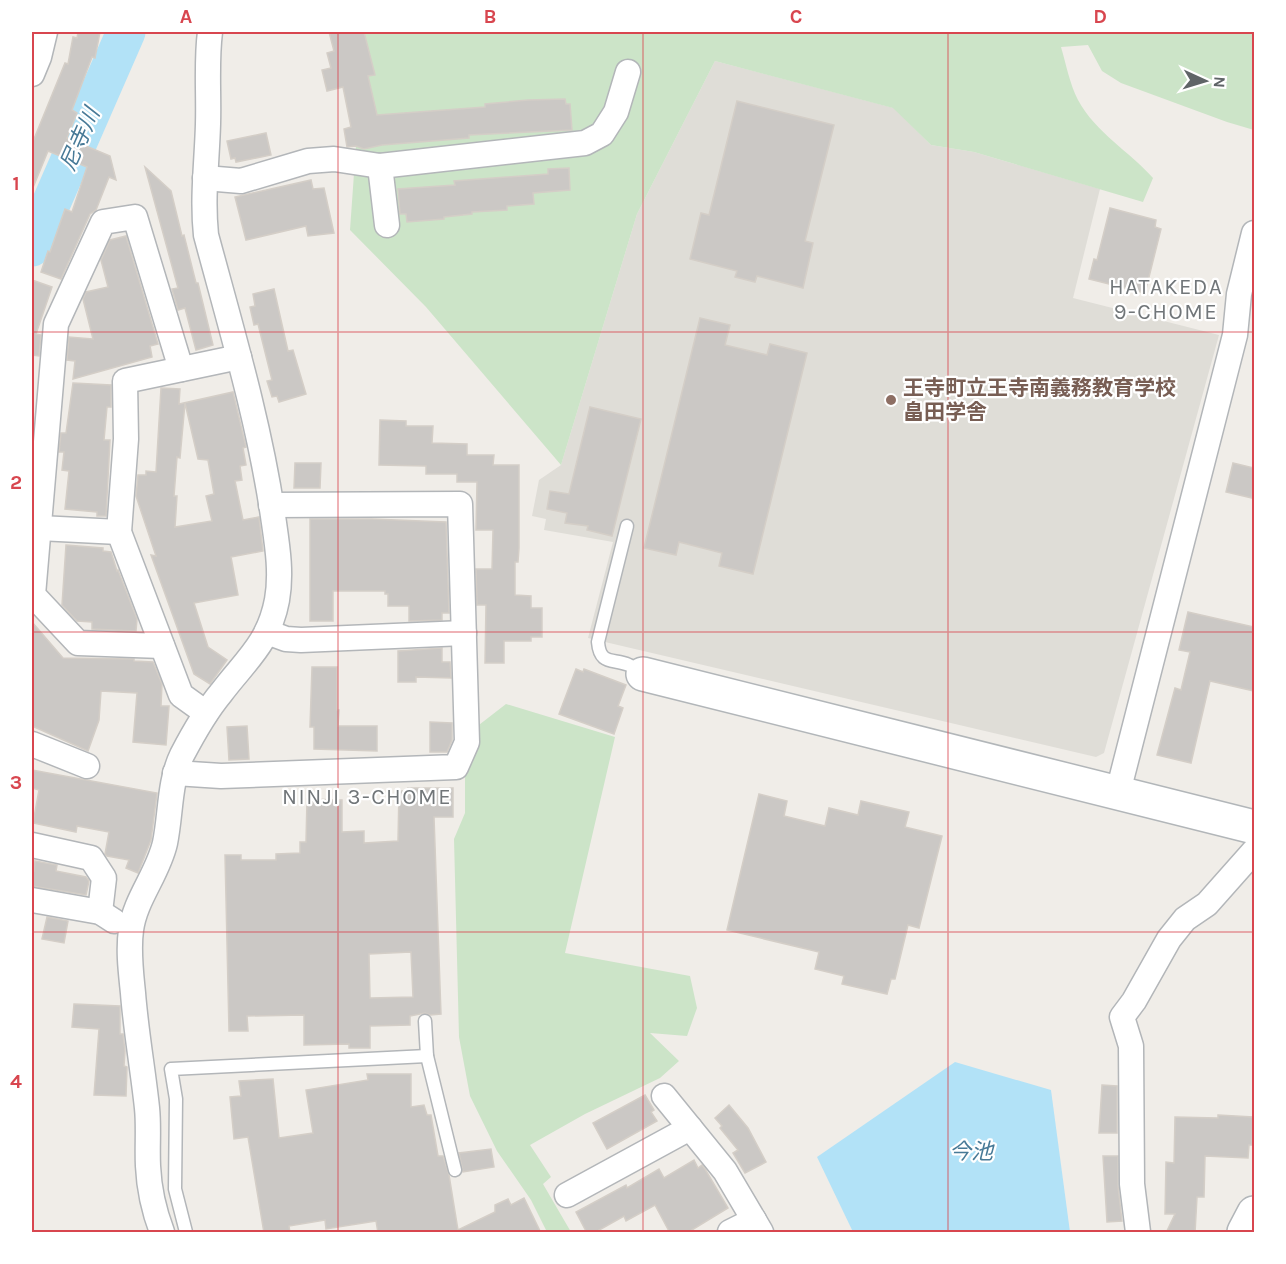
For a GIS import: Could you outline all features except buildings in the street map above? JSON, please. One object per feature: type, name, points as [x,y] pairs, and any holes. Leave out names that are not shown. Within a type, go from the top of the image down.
[{"type":"street","points":[[32,74],[45,32]]},
{"type":"street","points":[[162,1233],[151,1199],[149,1182],[148,1112],[134,1002],[131,932],[135,913],[165,843],[175,773],[186,748],[207,713],[267,633],[278,598],[279,580],[279,557],[260,440],[206,235],[204,216],[210,32]]},
{"type":"street","points":[[206,178],[241,181],[308,161],[334,159],[380,166],[585,144],[602,134],[616,112],[628,72]]},
{"type":"street","points":[[380,166],[387,225]]},
{"type":"street","points":[[162,646],[78,643],[32,595],[56,324],[102,222],[135,217],[181,369]]},
{"type":"street","points":[[1118,792],[1235,335],[1239,294],[1254,233]]},
{"type":"street","points":[[207,713],[182,695],[118,532],[126,439],[125,381],[238,357]]},
{"type":"street","points":[[175,773],[221,776],[456,767],[467,742],[460,504],[271,505]]},
{"type":"street","points":[[39,528],[118,532]]},
{"type":"street","points":[[267,633],[286,639],[301,640],[464,633]]},
{"type":"street","points":[[643,674],[1254,827]]},
{"type":"street","points":[[32,744],[87,766]]},
{"type":"street","points":[[32,844],[91,858],[104,878],[100,912]]},
{"type":"street","points":[[1138,1233],[1132,1184],[1131,1046],[1122,1017],[1134,1001],[1169,939],[1185,918],[1208,904],[1254,851]]},
{"type":"street","points":[[32,900],[100,912],[131,932]]},
{"type":"street","points":[[664,1096],[725,1171],[757,1226],[730,1233]]},
{"type":"street","points":[[567,1195],[690,1128]]},
{"type":"street","points":[[1244,1233],[1254,1213]]},
{"type":"lane","points":[[627,526],[598,642],[599,652],[605,659],[629,665],[643,674]]},
{"type":"lane","points":[[425,1021],[426,1056],[455,1170]]},
{"type":"lane","points":[[186,1233],[175,1189],[176,1099],[171,1069],[426,1056]]},
{"type":"shaded area","name":"王寺町立王寺南義務教育学校 畠田学舎","points":[[715,61],[894,108],[931,145],[974,152],[1100,189],[1073,298],[1219,335],[1104,753],[1096,757],[588,638],[613,542],[544,530],[546,519],[532,516],[539,480],[561,465],[637,214]]},
{"type":"green space","points":[[364,32],[1254,32],[1254,130],[1121,83],[1102,71],[1088,45],[1061,47],[1073,88],[1085,112],[1103,132],[1153,178],[1143,202],[974,152],[931,145],[893,108],[715,61],[637,214],[561,465],[426,307],[350,230]]},
{"type":"green space","points":[[506,704],[615,737],[565,953],[690,976],[697,1008],[687,1036],[650,1033],[679,1061],[660,1078],[585,1114],[530,1145],[551,1177],[543,1184],[571,1232],[547,1232],[531,1200],[497,1151],[470,1096],[459,1037],[454,839],[465,813],[465,774],[475,747],[475,728]]},
{"type":"water","name":"今池","points":[[955,1062],[1051,1090],[1070,1232],[853,1232],[817,1157]]},
{"type":"waterway","name":"尼寺川","points":[[32,247],[126,32]]},
{"type":"place","name":"王寺町立王寺南義務教育学校 畠田学舎","points":[[891,400]]},
{"type":"district","name":"HATAKEDA 9-CHOME","points":[[1166,298]]},
{"type":"district","name":"NINJI 3-CHOME","points":[[367,796]]}]
